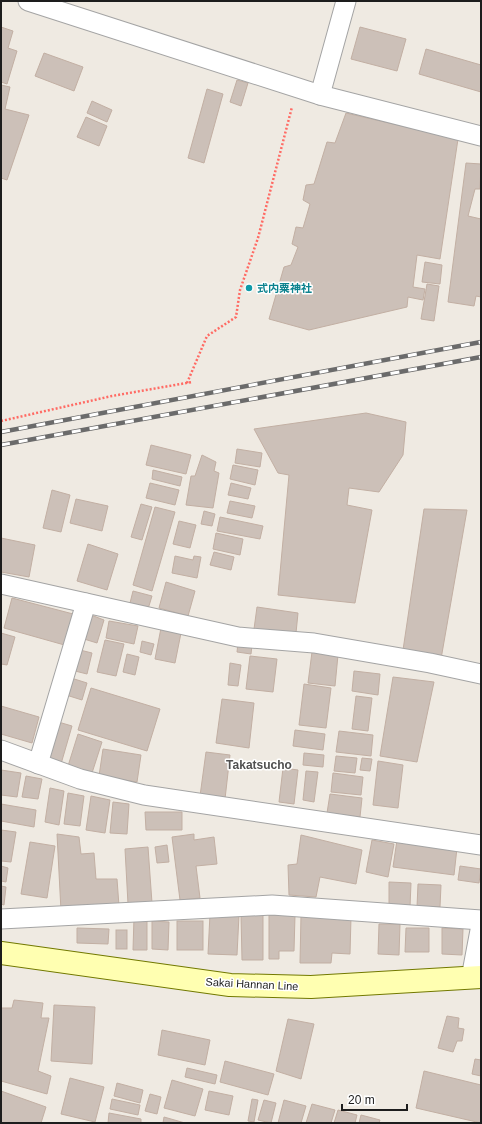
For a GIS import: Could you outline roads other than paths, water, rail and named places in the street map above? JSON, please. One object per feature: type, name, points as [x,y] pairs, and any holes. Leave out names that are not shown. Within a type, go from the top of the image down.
[{"type":"main road","name":"Sakai Hannan Line","points":[[1,953],[230,985],[311,987],[476,978]]},
{"type":"street","points":[[28,1],[320,95],[481,136]]},
{"type":"street","points":[[320,95],[346,1]]},
{"type":"street","points":[[1,584],[238,637],[314,643],[430,663],[481,674]]},
{"type":"street","points":[[38,764],[86,603]]},
{"type":"street","points":[[1,750],[80,779],[144,795],[481,845]]},
{"type":"street","points":[[1,919],[272,905],[481,920]]},
{"type":"street","points":[[476,978],[481,925]]},
{"type":"railway","points":[[1,432],[481,342]]},
{"type":"railway","points":[[1,445],[481,357]]},
{"type":"place","name":"式内粟神社","points":[[249,288]]},
{"type":"district","name":"Takatsucho","points":[[259,765]]}]
